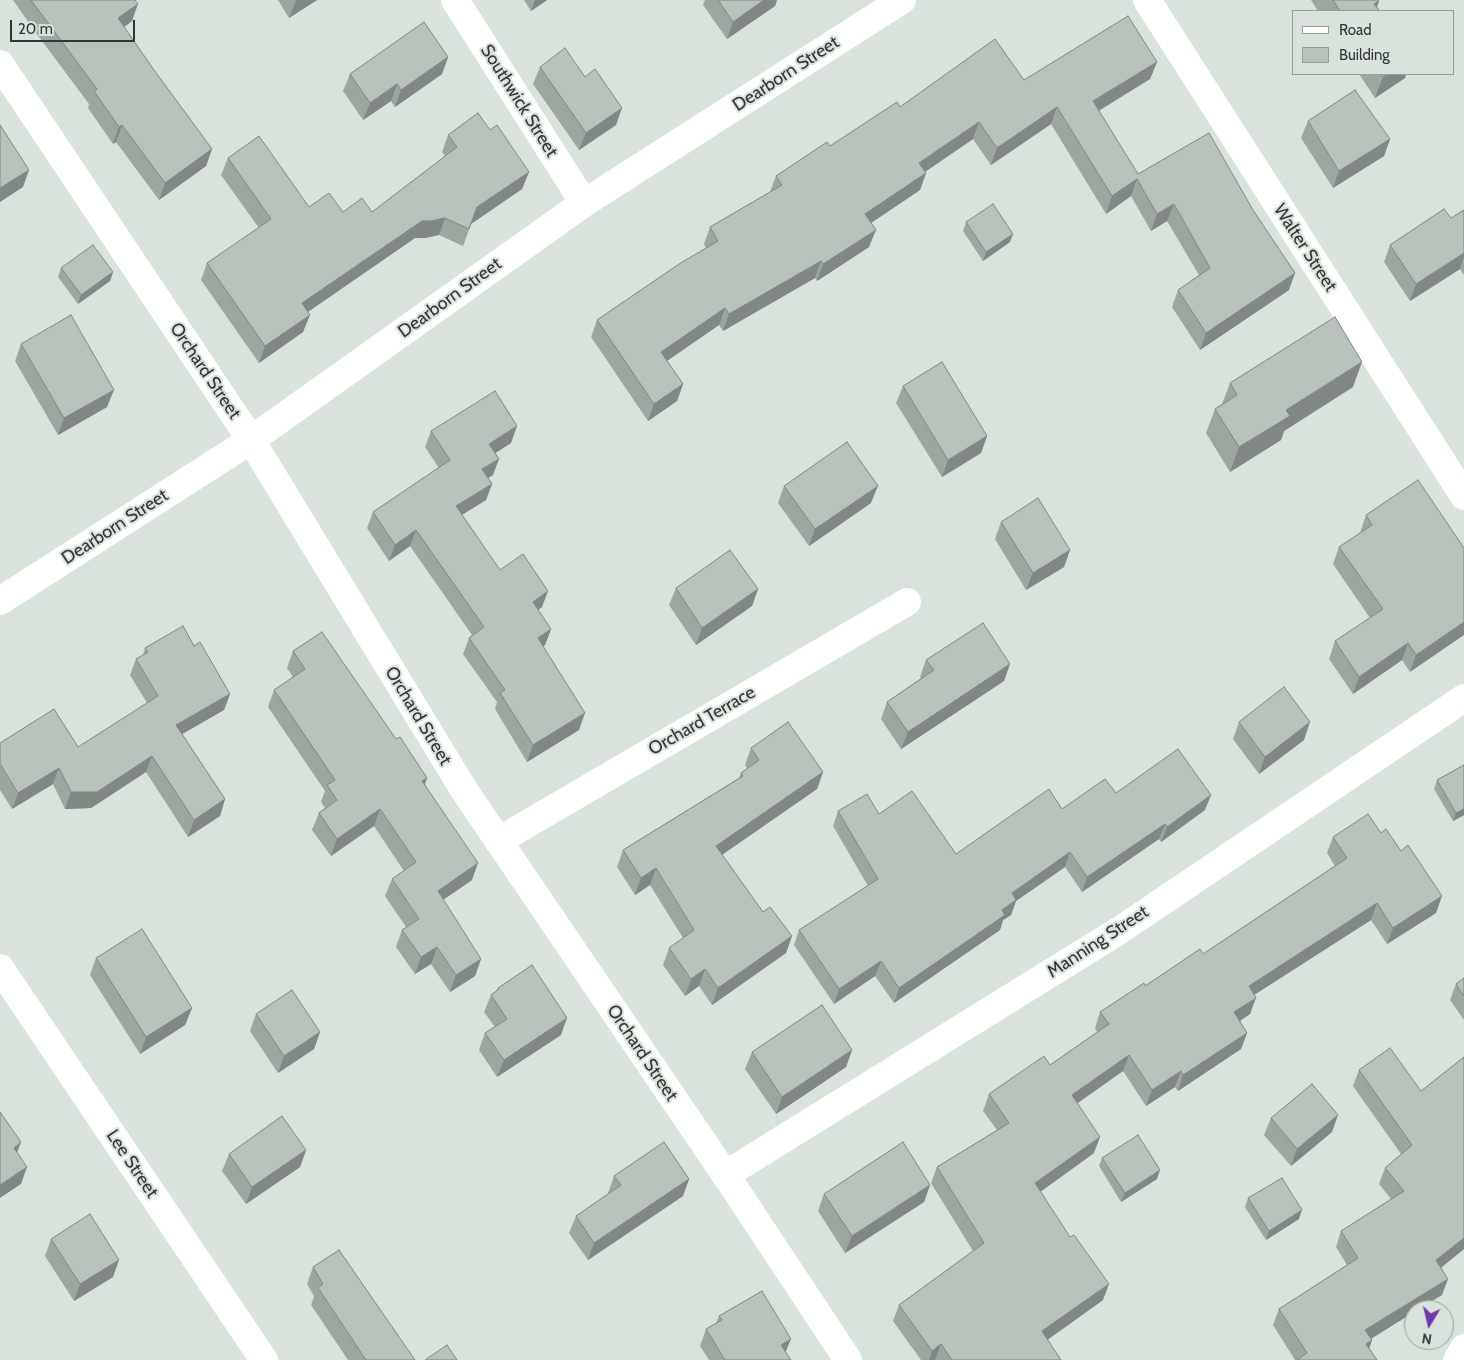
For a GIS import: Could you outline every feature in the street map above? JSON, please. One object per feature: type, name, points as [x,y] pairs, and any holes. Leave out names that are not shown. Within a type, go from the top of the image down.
[{"type":"street","name":"Southwick Street","points":[[456,0],[584,203]]},
{"type":"street","name":"Dearborn Street","points":[[0,601],[251,440],[584,203],[902,0]]},
{"type":"street","name":"Walter Street","points":[[1147,0],[1464,496]]},
{"type":"street","name":"Orchard Street","points":[[0,64],[251,440],[459,782],[498,842],[725,1175],[848,1360]]},
{"type":"street","name":"Orchard Terrace","points":[[498,842],[907,602]]},
{"type":"street","name":"Manning Street","points":[[725,1175],[1120,930],[1464,698]]},
{"type":"street","name":"Lee Street","points":[[0,968],[264,1360]]},
{"type":"street","points":[[1457,1360],[1464,1348]]},
{"type":"building","points":[[31,0],[135,0],[138,4],[118,18],[212,149],[165,183],[122,125],[119,127],[94,91],[97,89]]},
{"type":"building","points":[[718,0],[764,0],[733,22]]},
{"type":"building","points":[[1333,0],[1379,1],[1374,4],[1379,10],[1339,10]]},
{"type":"building","points":[[1128,16],[1157,62],[1093,101],[1138,174],[1209,133],[1253,210],[1295,273],[1206,333],[1178,290],[1210,268],[1174,204],[1157,214],[1137,179],[1112,196],[1057,107],[997,148],[979,122],[919,163],[926,173],[865,214],[876,230],[823,264],[821,261],[729,314],[725,308],[661,352],[683,384],[654,404],[597,320],[679,264],[718,241],[710,227],[782,185],[776,176],[827,142],[830,146],[897,102],[900,107],[995,39],[1024,80]]},
{"type":"building","points":[[424,22],[448,57],[401,90],[397,84],[370,103],[350,74]]},
{"type":"building","points":[[565,48],[585,77],[595,69],[622,108],[586,133],[540,67]]},
{"type":"building","points":[[1355,90],[1390,139],[1339,171],[1308,121]]},
{"type":"building","points":[[478,113],[490,130],[497,125],[529,172],[477,207],[469,229],[445,218],[422,221],[302,303],[310,315],[265,346],[207,263],[271,219],[228,158],[259,136],[309,207],[329,193],[343,212],[362,198],[372,212],[457,147],[448,135]]},
{"type":"building","points":[[0,125],[29,170],[0,188]]},
{"type":"building","points":[[993,204],[1013,234],[986,252],[966,222]]},
{"type":"building","points":[[1444,209],[1451,218],[1464,210],[1464,253],[1416,284],[1390,245]]},
{"type":"building","points":[[93,245],[113,272],[81,295],[61,268]]},
{"type":"building","points":[[71,315],[114,390],[64,418],[21,344]]},
{"type":"building","points":[[1335,317],[1362,362],[1286,410],[1290,416],[1239,447],[1215,409],[1237,395],[1230,383]]},
{"type":"building","points":[[942,362],[987,436],[948,460],[903,386]]},
{"type":"building","points":[[495,391],[517,426],[489,444],[499,459],[482,469],[492,484],[456,506],[500,570],[523,554],[548,591],[533,602],[551,629],[538,638],[585,713],[533,745],[500,693],[505,690],[469,638],[484,627],[416,530],[395,545],[373,512],[450,460],[431,431]]},
{"type":"building","points":[[847,442],[878,486],[815,529],[784,486]]},
{"type":"building","points":[[1418,480],[1464,548],[1464,622],[1416,655],[1408,643],[1359,677],[1335,641],[1383,609],[1339,547],[1372,525],[1366,515]]},
{"type":"building","points":[[1038,498],[1070,550],[1033,573],[1001,522]]},
{"type":"building","points":[[730,550],[758,589],[702,628],[676,588]]},
{"type":"building","points":[[983,623],[1010,664],[908,732],[887,702],[934,670],[926,660]]},
{"type":"building","points":[[183,626],[194,646],[200,642],[230,694],[176,725],[225,799],[194,820],[152,756],[97,792],[71,792],[59,768],[18,793],[0,764],[0,743],[54,709],[78,747],[158,696],[136,659],[148,652],[145,648]]},
{"type":"building","points":[[322,632],[396,739],[400,737],[427,778],[422,781],[478,863],[438,891],[481,959],[456,975],[437,947],[421,957],[402,930],[419,919],[392,879],[416,862],[380,809],[337,839],[319,813],[337,800],[327,785],[335,780],[274,690],[305,669],[293,651]]},
{"type":"building","points":[[1284,687],[1310,722],[1265,757],[1239,722]]},
{"type":"building","points":[[788,722],[823,772],[716,846],[763,912],[770,907],[792,936],[718,988],[705,969],[691,979],[669,948],[694,930],[656,868],[641,878],[623,850],[743,776],[741,773],[759,760],[751,748]]},
{"type":"building","points":[[1178,749],[1211,795],[1167,827],[1165,824],[1087,877],[1070,852],[1012,893],[1016,900],[1002,910],[1005,915],[899,988],[881,961],[839,989],[799,930],[878,879],[838,811],[867,794],[879,814],[912,791],[956,854],[1049,789],[1062,809],[1105,779],[1116,793]]},
{"type":"building","points":[[1464,765],[1464,809],[1456,813],[1437,780]]},
{"type":"building","points":[[1368,814],[1381,833],[1386,829],[1401,851],[1408,845],[1442,896],[1393,928],[1377,903],[1249,986],[1256,998],[1234,1012],[1247,1033],[1183,1075],[1181,1071],[1152,1090],[1129,1055],[1072,1095],[1100,1137],[1035,1183],[1070,1237],[1074,1235],[1109,1284],[1042,1331],[1061,1360],[952,1360],[941,1344],[932,1351],[899,1305],[984,1243],[937,1167],[1009,1123],[989,1094],[1044,1056],[1050,1065],[1109,1024],[1100,1012],[1144,983],[1145,986],[1200,949],[1203,954],[1347,858],[1333,837]]},
{"type":"building","points":[[142,929],[192,1008],[146,1037],[96,958]]},
{"type":"building","points":[[532,965],[567,1018],[504,1060],[485,1033],[507,1019],[491,995],[498,988]]},
{"type":"building","points":[[1464,978],[1464,996],[1456,984]]},
{"type":"building","points":[[292,990],[320,1032],[284,1056],[256,1014]]},
{"type":"building","points":[[822,1005],[852,1050],[782,1097],[752,1052]]},
{"type":"building","points":[[1390,1048],[1421,1091],[1464,1057],[1464,1238],[1436,1260],[1448,1279],[1414,1300],[1404,1300],[1404,1306],[1365,1330],[1372,1340],[1366,1344],[1377,1360],[1297,1360],[1307,1353],[1279,1309],[1358,1258],[1341,1231],[1404,1191],[1385,1168],[1412,1145],[1359,1070]]},
{"type":"building","points":[[1312,1084],[1338,1115],[1297,1149],[1271,1118]]},
{"type":"building","points":[[0,1112],[21,1142],[14,1148],[27,1167],[0,1185]]},
{"type":"building","points":[[282,1116],[306,1150],[252,1187],[229,1154]]},
{"type":"building","points":[[1138,1135],[1160,1170],[1125,1193],[1102,1158]]},
{"type":"building","points":[[664,1142],[689,1179],[594,1243],[576,1216],[621,1185],[614,1176]]},
{"type":"building","points":[[903,1142],[930,1185],[852,1236],[824,1194]]},
{"type":"building","points":[[1282,1178],[1302,1210],[1269,1231],[1248,1198]]},
{"type":"building","points":[[90,1214],[119,1260],[80,1284],[51,1239]]},
{"type":"building","points":[[339,1250],[415,1360],[366,1360],[318,1288],[323,1284],[313,1267]]},
{"type":"building","points":[[762,1291],[791,1339],[781,1345],[791,1360],[725,1360],[706,1329],[722,1320],[719,1316]]},
{"type":"building","points":[[447,1345],[457,1360],[425,1360]]}]
